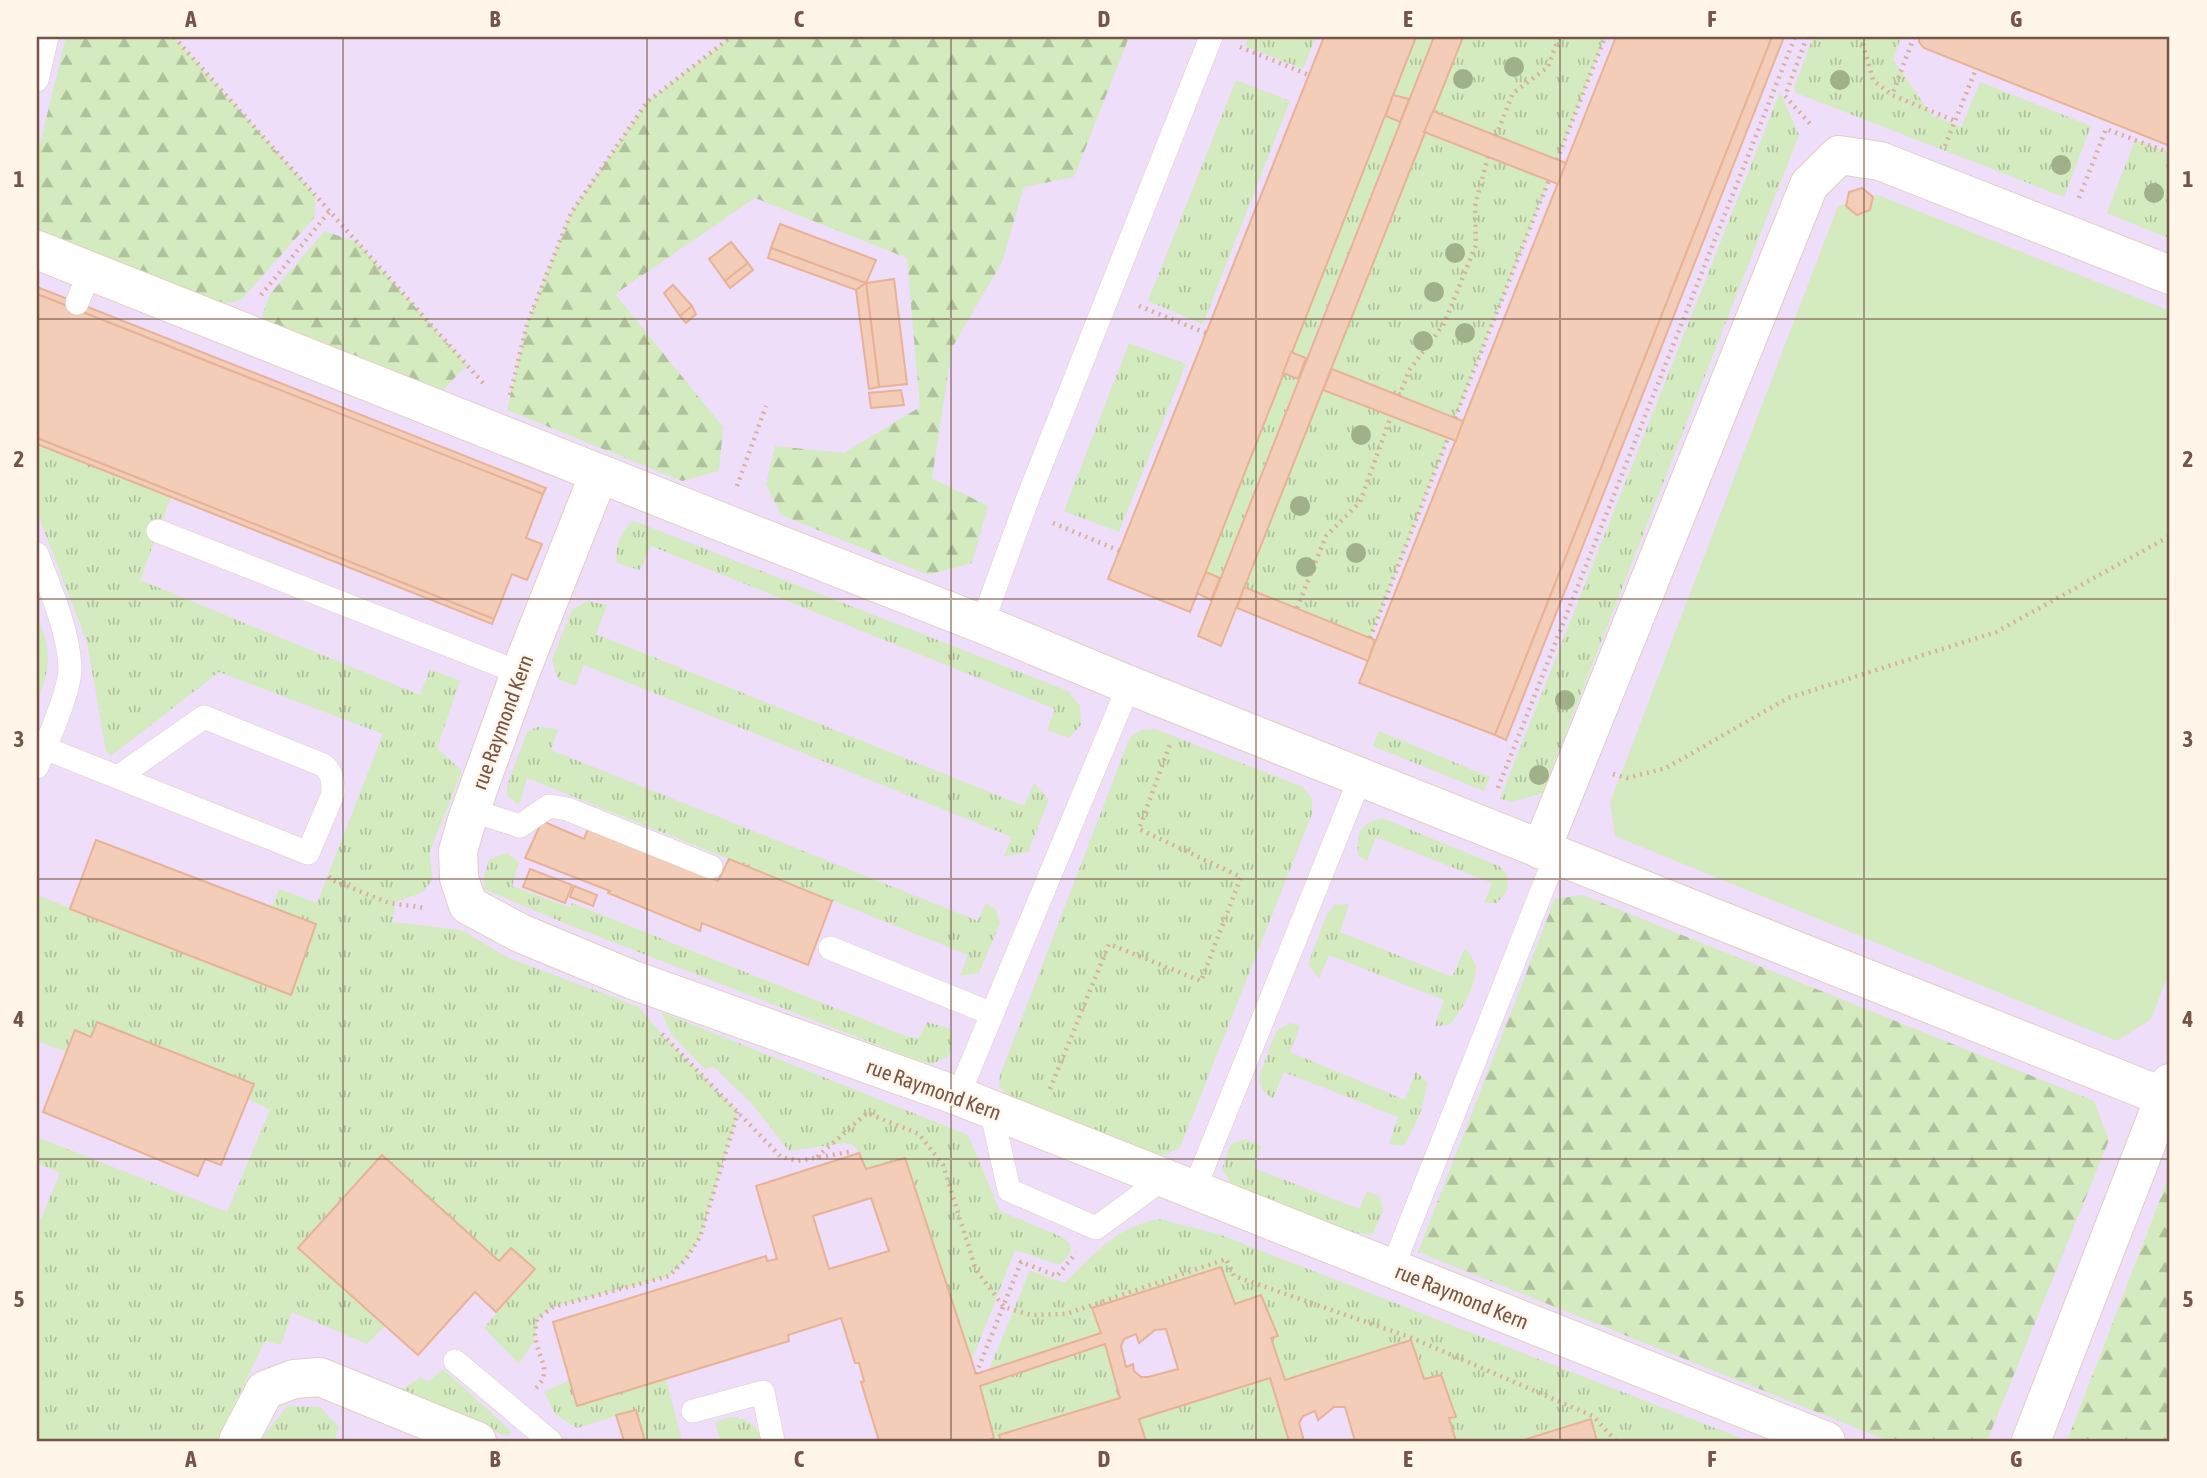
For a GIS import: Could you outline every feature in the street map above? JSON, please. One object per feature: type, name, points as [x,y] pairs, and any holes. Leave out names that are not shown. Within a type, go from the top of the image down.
[{"type":"street","points":[[1548,852],[1809,185],[1839,155],[1880,161],[2170,275]]},
{"type":"street","points":[[37,250],[84,287],[234,328],[504,422],[598,474],[982,624],[1548,852],[2167,1090],[2031,1441]]},
{"type":"street","name":"rue Raymond Kern","points":[[598,474],[470,810],[458,851],[459,878],[468,905],[520,933],[634,980],[1035,1126],[1826,1441]]},
{"type":"street","points":[[238,1441],[265,1390],[294,1379],[320,1377],[477,1441]]},
{"type":"lane","points":[[37,80],[47,37]]},
{"type":"lane","points":[[982,624],[1211,37]]},
{"type":"lane","points":[[158,531],[520,673]]},
{"type":"lane","points":[[37,554],[60,616],[70,670],[60,707],[39,753],[118,777],[308,853],[332,794],[333,784],[330,770],[323,765],[204,717],[118,777]]},
{"type":"lane","points":[[1129,685],[992,1014],[975,1103],[1009,1191],[1096,1228],[1179,1184],[1362,776]]},
{"type":"lane","points":[[470,810],[520,826],[550,806],[567,809],[711,867]]},
{"type":"lane","points":[[1392,1269],[1548,852]]},
{"type":"lane","points":[[830,948],[992,1014]]},
{"type":"lane","points":[[455,1362],[550,1441]]},
{"type":"lane","points":[[693,1411],[763,1392],[773,1441]]},
{"type":"path","points":[[174,37],[329,212],[504,422]]},
{"type":"path","points":[[504,422],[527,324],[571,213],[647,102],[731,37]]},
{"type":"path","points":[[1496,136],[1513,93],[1548,67],[1559,37]]},
{"type":"path","points":[[1557,160],[1605,37]]},
{"type":"path","points":[[1500,783],[1795,37]]},
{"type":"path","points":[[1807,37],[1785,96],[1839,155]]},
{"type":"path","points":[[1861,37],[1873,80],[1892,95],[1955,121]]},
{"type":"path","points":[[1892,95],[1914,37]]},
{"type":"path","points":[[1237,46],[1308,75]]},
{"type":"path","points":[[1932,181],[1976,69]]},
{"type":"path","points":[[2065,233],[2106,129],[2170,153]]},
{"type":"path","points":[[1399,396],[1410,369],[1444,324],[1476,245],[1475,206],[1488,157]]},
{"type":"path","points":[[1455,418],[1549,180]]},
{"type":"path","points":[[234,328],[329,212]]},
{"type":"path","points":[[1110,295],[1206,333]]},
{"type":"path","points":[[724,523],[766,406]]},
{"type":"path","points":[[1297,608],[1326,536],[1360,502],[1391,416]]},
{"type":"path","points":[[1370,638],[1448,438]]},
{"type":"path","points":[[1025,512],[1120,551]]},
{"type":"path","points":[[1613,774],[1627,778],[1666,768],[1788,698],[1996,632],[2170,536]]},
{"type":"path","points":[[1035,1126],[1109,944],[1201,981],[1241,877],[1139,830],[1184,707]]},
{"type":"path","points":[[308,853],[332,880],[389,903],[425,908],[468,905]]},
{"type":"path","points":[[634,980],[663,1037],[781,1157],[798,1161],[849,1152]]},
{"type":"path","points":[[514,1410],[542,1382],[546,1369],[535,1339],[537,1319],[553,1307],[669,1276],[686,1259],[700,1237],[738,1112]]},
{"type":"path","points":[[817,1157],[867,1113],[919,1134],[943,1165],[976,1270],[1004,1307],[1031,1315],[1066,1314],[1226,1259],[1234,1276],[1412,1338],[1593,1416],[1616,1441]]},
{"type":"path","points":[[976,1374],[1021,1262],[1057,1276],[1096,1228]]},
{"type":"shaded area","points":[[37,37],[2170,37],[2170,1173],[2067,1441],[37,1441]]},
{"type":"green space","points":[[66,37],[174,37],[316,196],[314,218],[241,300],[220,305],[37,233],[37,156]]},
{"type":"green space","points":[[731,37],[1129,37],[1074,177],[1024,187],[1002,262],[952,348],[932,478],[988,506],[972,563],[928,575],[781,515],[766,484],[775,446],[844,453],[920,407],[907,258],[755,198],[615,294],[723,427],[719,471],[682,481],[507,410],[527,324],[571,213],[647,102]]},
{"type":"green space","points":[[1248,37],[1316,37],[1303,69],[1245,46]]},
{"type":"green space","points":[[1416,37],[1434,37],[1409,99],[1393,95]]},
{"type":"green space","points":[[1463,37],[1605,37],[1557,160],[1433,111]]},
{"type":"green space","points":[[1813,37],[1901,37],[1893,60],[1932,115],[1961,127],[1980,82],[2091,126],[2064,197],[1796,93],[1794,88]]},
{"type":"green space","points":[[1236,80],[1290,101],[1203,324],[1148,301]]},
{"type":"green space","points":[[1780,92],[1799,135],[1542,793],[1512,802],[1500,799]]},
{"type":"green space","points":[[1386,116],[1400,122],[1306,358],[1291,352]]},
{"type":"green space","points":[[1424,132],[1549,180],[1455,418],[1332,369]]},
{"type":"green space","points":[[2135,140],[2170,153],[2170,239],[2107,213]]},
{"type":"green space","points":[[1878,195],[2170,311],[2170,970],[2151,1019],[2117,1041],[1615,836],[1610,803],[1838,206]]},
{"type":"green space","points":[[325,231],[358,243],[467,365],[441,392],[260,321],[270,294]]},
{"type":"green space","points":[[1129,343],[1186,364],[1119,532],[1064,511]]},
{"type":"green space","points":[[1283,373],[1298,379],[1220,578],[1206,572]]},
{"type":"green space","points":[[1323,390],[1448,438],[1370,638],[1244,587]]},
{"type":"green space","points":[[37,444],[171,497],[140,580],[420,695],[430,669],[460,681],[437,748],[462,771],[430,851],[432,880],[423,892],[396,902],[392,922],[461,930],[509,958],[639,1007],[663,1036],[738,1112],[700,1237],[686,1259],[669,1276],[553,1307],[537,1319],[535,1339],[519,1364],[484,1328],[535,1269],[511,1248],[499,1261],[382,1155],[298,1248],[385,1326],[367,1344],[292,1312],[281,1345],[265,1341],[217,1441],[37,1441],[37,1217],[41,1219],[60,1173],[37,1163],[37,1137],[227,1212],[270,1110],[97,1022],[91,1037],[67,1052],[37,1041],[37,895],[291,995],[316,924],[272,907],[279,889],[317,903],[383,734],[219,672],[111,756],[106,751],[87,642],[37,512]]},
{"type":"green space","points":[[634,521],[1068,691],[1080,706],[1081,725],[1069,738],[1047,730],[1055,709],[651,546],[640,570],[617,563],[619,539]]},
{"type":"green space","points":[[587,601],[607,605],[596,634],[1024,806],[1034,783],[1049,800],[1028,852],[1004,856],[1012,837],[584,665],[575,686],[558,679],[552,660],[572,610]]},
{"type":"green space","points":[[37,617],[48,659],[37,702]]},
{"type":"green space","points":[[537,727],[558,729],[551,750],[978,921],[986,903],[996,910],[1000,923],[979,973],[960,976],[968,955],[527,778],[519,805],[507,796],[507,786],[527,732]]},
{"type":"green space","points":[[1155,729],[1303,787],[1312,799],[1312,814],[1180,1148],[1159,1157],[1010,1098],[999,1086],[1000,1075],[1130,737],[1141,730]]},
{"type":"green space","points":[[1379,731],[1490,777],[1484,791],[1373,746]]},
{"type":"green space","points":[[1382,818],[1499,866],[1507,874],[1508,889],[1497,903],[1484,903],[1492,883],[1376,837],[1367,861],[1358,855],[1359,835],[1368,823]]},
{"type":"green space","points":[[507,853],[519,862],[512,886],[570,908],[572,903],[908,1037],[919,1038],[927,1022],[951,1029],[952,1045],[948,1057],[932,1064],[911,1058],[564,923],[485,889],[484,879],[489,859]]},
{"type":"green space","points":[[1583,895],[2094,1101],[2109,1140],[1987,1441],[1889,1441],[1418,1252],[1555,899]]},
{"type":"green space","points":[[1349,904],[1340,932],[1452,977],[1465,948],[1475,962],[1475,975],[1467,999],[1449,1025],[1435,1026],[1444,1000],[1329,955],[1319,979],[1308,964],[1327,914],[1334,905]]},
{"type":"green space","points":[[661,1012],[968,1135],[1000,1211],[1064,1238],[1070,1244],[1071,1252],[1060,1265],[1015,1250],[972,1360],[905,1159],[866,1169],[855,1146],[845,1143],[789,1151],[752,1104],[714,1067],[705,1069],[672,1035]]},
{"type":"green space","points":[[1289,1023],[1300,1025],[1290,1052],[1405,1100],[1416,1071],[1427,1083],[1426,1092],[1419,1116],[1404,1146],[1389,1144],[1398,1117],[1284,1072],[1273,1099],[1262,1090],[1259,1077],[1276,1031]]},
{"type":"green space","points":[[1245,1139],[1261,1146],[1254,1168],[1359,1209],[1367,1191],[1380,1197],[1383,1211],[1372,1235],[1348,1231],[1232,1185],[1222,1169],[1231,1144]]},
{"type":"green space","points":[[2170,1173],[2170,1441],[2067,1441]]},
{"type":"green space","points":[[1160,1219],[1221,1235],[1748,1441],[1597,1441],[1591,1419],[1520,1441],[1456,1441],[1449,1418],[1456,1416],[1441,1375],[1424,1379],[1411,1340],[1285,1380],[1271,1338],[1278,1335],[1261,1296],[1235,1304],[1221,1267],[1093,1307],[1101,1333],[989,1370],[1030,1270],[1064,1283],[1118,1235]]},
{"type":"green space","points":[[1105,1344],[1120,1398],[1000,1435],[1001,1441],[986,1441],[994,1438],[980,1386]]},
{"type":"green space","points":[[443,1369],[511,1431],[510,1435],[506,1436],[399,1391],[421,1377],[428,1382]]},
{"type":"green space","points":[[1270,1378],[1289,1441],[1146,1441],[1139,1419]]},
{"type":"green space","points":[[666,1379],[682,1441],[645,1441],[635,1410],[577,1428],[555,1414],[544,1392],[570,1380],[578,1406]]},
{"type":"green space","points":[[287,1406],[320,1407],[339,1427],[334,1441],[260,1441]]},
{"type":"green space","points":[[730,1417],[751,1424],[765,1441],[720,1441],[715,1423]]},
{"type":"building","points":[[1324,37],[1416,37],[1190,612],[1108,579]]},
{"type":"building","points":[[1434,37],[1463,37],[1221,646],[1198,636]]},
{"type":"building","points":[[1616,37],[1772,37],[1495,735],[1359,683]]},
{"type":"building","points":[[1772,37],[1784,37],[1506,740],[1495,735]]},
{"type":"building","points":[[1919,37],[2170,37],[2170,146],[1924,48]]},
{"type":"building","points":[[1393,95],[1409,99],[1400,122],[1386,116]]},
{"type":"building","points":[[1433,111],[1566,163],[1558,184],[1424,132]]},
{"type":"building","points":[[1862,188],[1873,197],[1870,210],[1857,215],[1846,206],[1849,192]]},
{"type":"building","points":[[780,224],[876,260],[866,283],[771,248]]},
{"type":"building","points":[[731,242],[748,263],[725,281],[709,259]]},
{"type":"building","points":[[771,248],[866,283],[856,290],[768,258]]},
{"type":"building","points":[[748,263],[753,270],[730,288],[725,281]]},
{"type":"building","points":[[894,279],[907,384],[879,387],[866,283]]},
{"type":"building","points":[[866,283],[879,387],[869,389],[856,290]]},
{"type":"building","points":[[673,285],[692,306],[680,316],[664,293]]},
{"type":"building","points":[[37,287],[546,488],[543,494],[37,294]]},
{"type":"building","points":[[37,294],[543,494],[526,538],[542,544],[527,580],[512,574],[494,619],[37,438]]},
{"type":"building","points":[[692,306],[696,314],[686,323],[680,316]]},
{"type":"building","points":[[1291,352],[1306,358],[1298,379],[1283,373]]},
{"type":"building","points":[[1332,369],[1463,421],[1456,441],[1323,390]]},
{"type":"building","points":[[901,390],[904,405],[871,408],[869,393]]},
{"type":"building","points":[[37,438],[494,619],[492,624],[37,444]]},
{"type":"building","points":[[1206,572],[1220,578],[1211,600],[1197,593]]},
{"type":"building","points":[[1244,587],[1375,640],[1368,661],[1237,608]]},
{"type":"building","points":[[542,821],[584,839],[590,824],[718,881],[729,859],[832,901],[808,965],[702,923],[700,931],[608,893],[610,891],[525,858]]},
{"type":"building","points":[[96,840],[316,924],[291,995],[70,909]]},
{"type":"building","points":[[530,869],[572,885],[565,903],[523,887]]},
{"type":"building","points":[[574,886],[597,895],[593,906],[570,897]]},
{"type":"building","points":[[97,1022],[254,1084],[221,1165],[205,1159],[198,1176],[43,1112],[75,1030],[91,1037]]},
{"type":"building","points":[[859,1153],[866,1169],[905,1158],[976,1374],[1101,1333],[1092,1308],[1221,1267],[1235,1304],[1261,1295],[1278,1336],[1271,1338],[1285,1380],[1411,1340],[1424,1379],[1441,1375],[1456,1417],[1449,1418],[1456,1441],[1355,1441],[1345,1407],[1334,1407],[1318,1420],[1315,1411],[1303,1416],[1299,1423],[1304,1441],[1289,1441],[1270,1378],[1139,1419],[1146,1441],[1001,1441],[999,1435],[1120,1398],[1105,1344],[980,1386],[994,1438],[986,1441],[879,1441],[861,1382],[864,1381],[859,1363],[855,1363],[841,1318],[788,1335],[789,1341],[577,1406],[553,1322],[766,1256],[767,1261],[777,1259],[756,1186]],"holes":[[[871,1198],[889,1251],[829,1269],[813,1216]],[[1166,1329],[1178,1369],[1141,1377],[1134,1371],[1133,1364],[1126,1367],[1121,1346],[1124,1339],[1136,1334],[1139,1343],[1155,1330]]]},
{"type":"building","points":[[382,1155],[499,1261],[511,1248],[535,1269],[496,1312],[475,1292],[418,1355],[298,1248]]},
{"type":"building","points":[[636,1410],[645,1441],[624,1441],[616,1415]]},
{"type":"building","points":[[1591,1419],[1597,1441],[1520,1441]]}]
